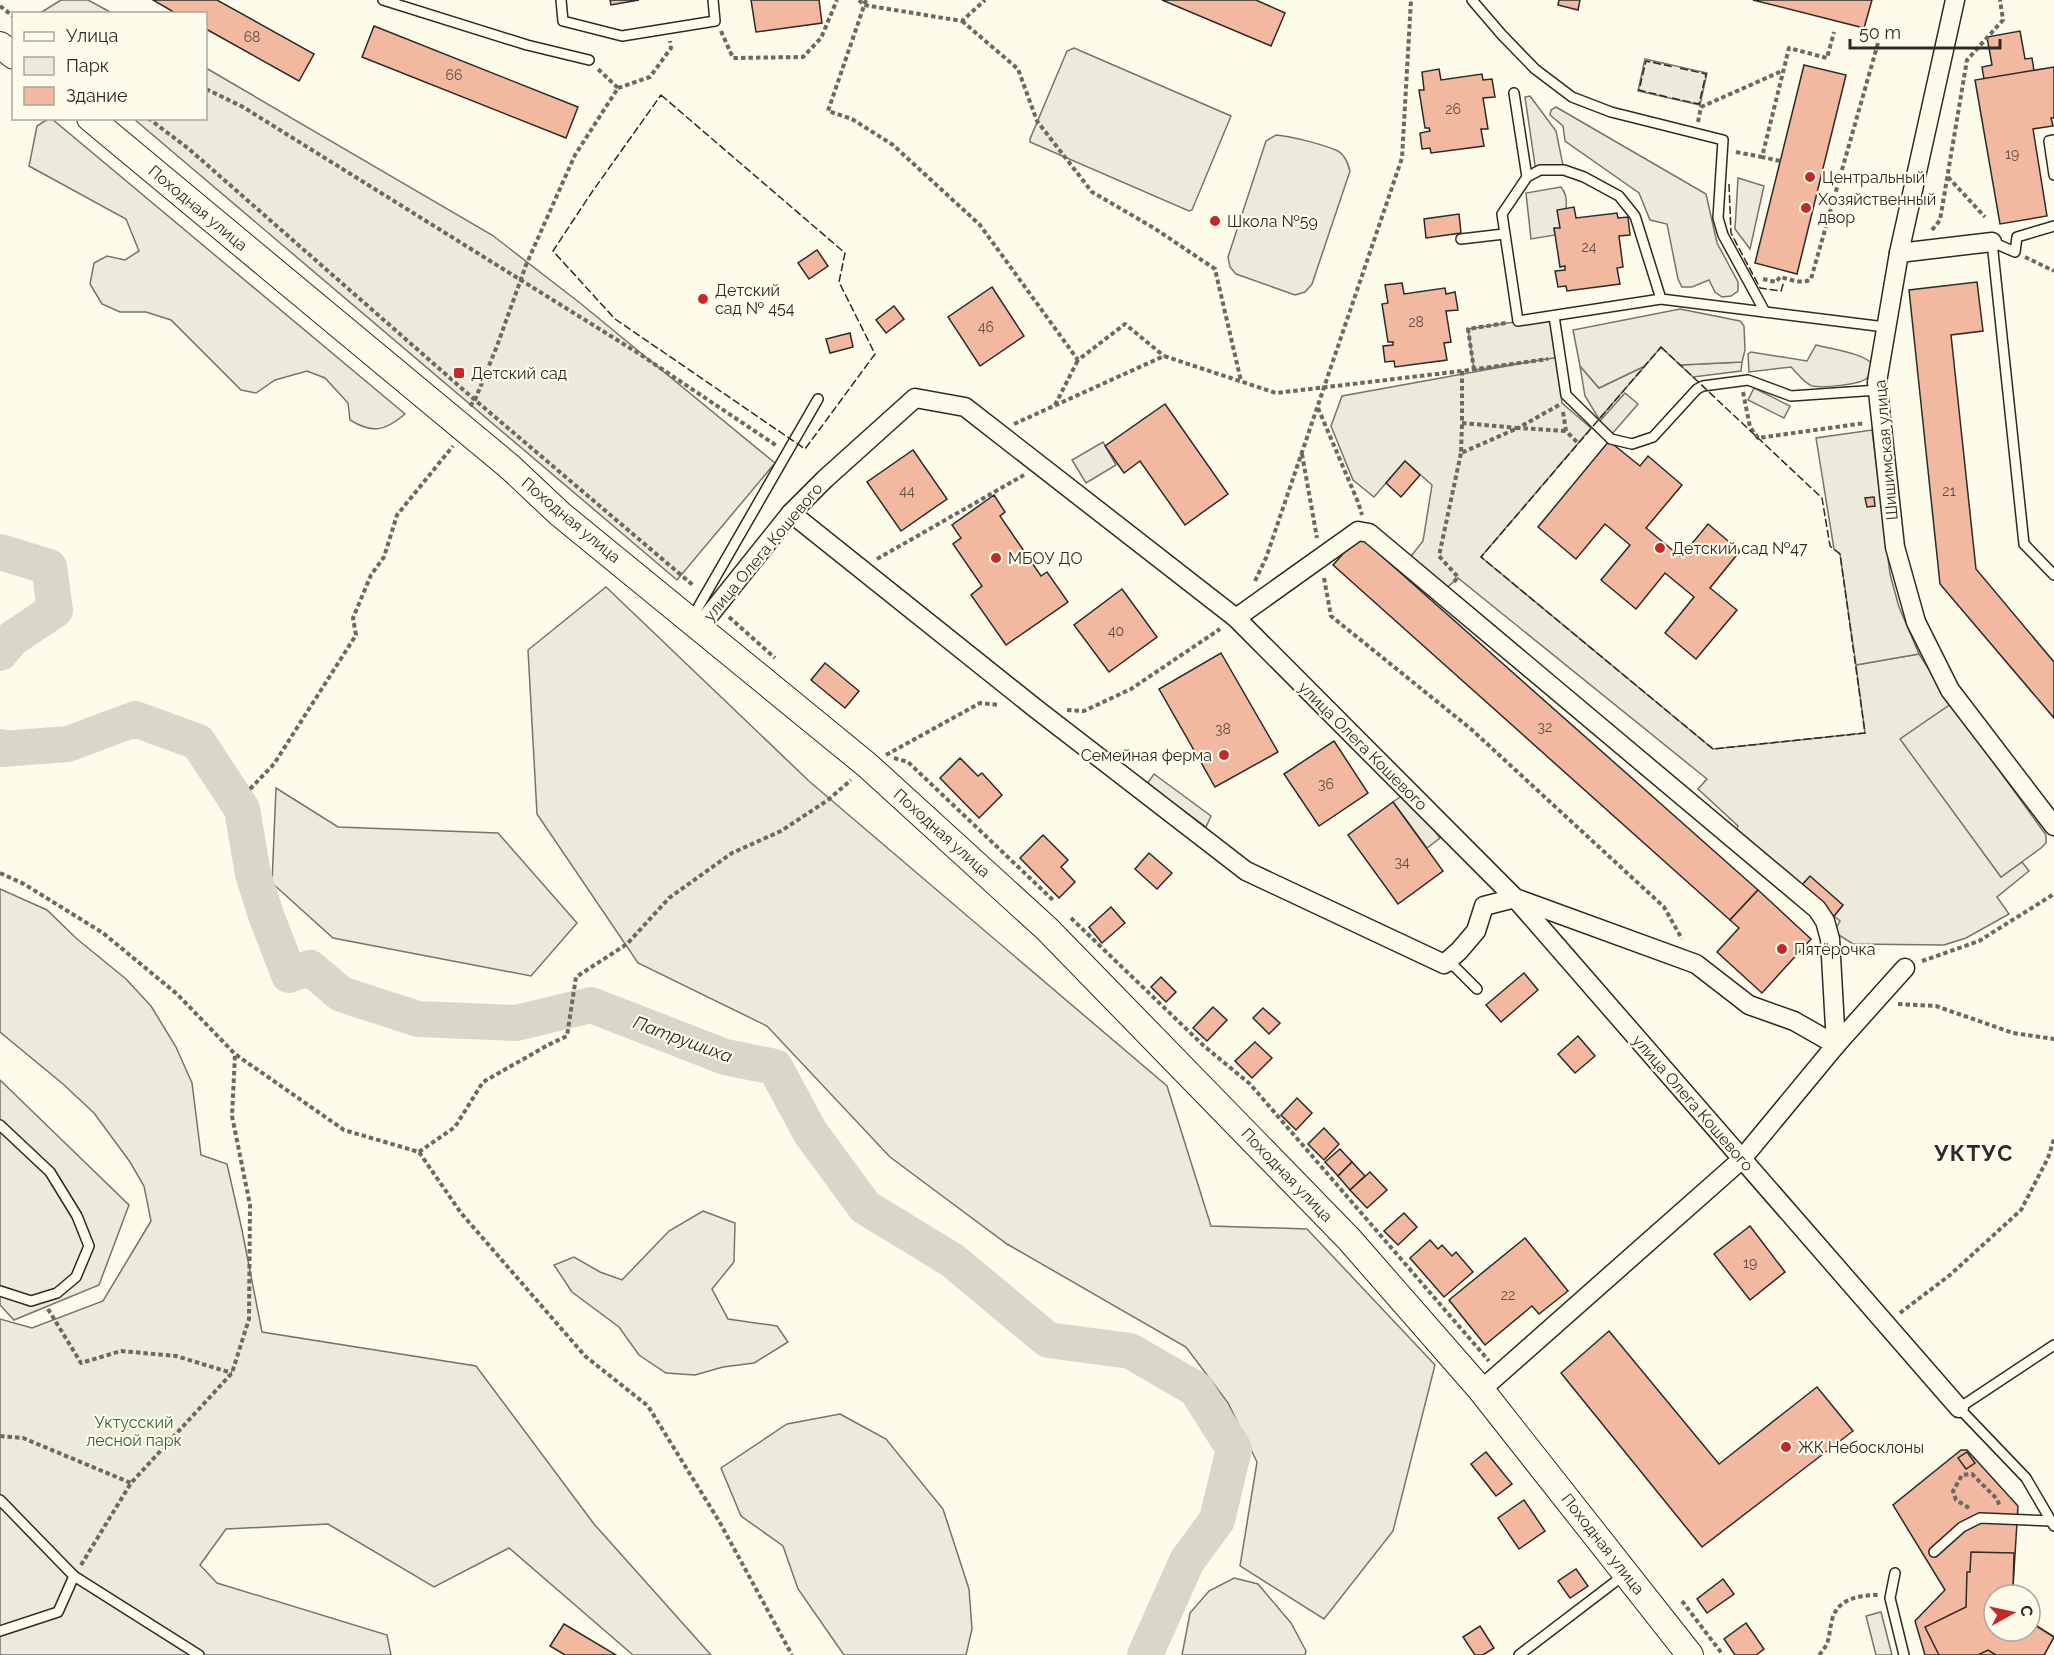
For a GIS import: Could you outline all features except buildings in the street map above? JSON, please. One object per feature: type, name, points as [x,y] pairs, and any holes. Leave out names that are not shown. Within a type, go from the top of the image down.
[{"type":"main road","points":[[0,45],[12,54]]},
{"type":"main road","name":"Походная улица","points":[[92,120],[510,467],[560,514],[867,765],[1047,929],[1349,1239],[1481,1390],[1690,1655]]},
{"type":"street","name":"Шишимская улица","points":[[1955,0],[1899,254],[1877,382],[1895,547],[1916,622],[1950,690],[2054,826]]},
{"type":"street","points":[[1899,254],[1992,242]]},
{"type":"street","name":"улица Олега Кошевого","points":[[695,624],[791,513],[825,478],[915,398],[965,407],[1236,618],[1515,898],[1959,1408]]},
{"type":"street","points":[[791,513],[1035,708],[1246,871],[1444,964],[1476,931],[1484,906],[1515,898],[1695,964],[1749,1005],[1794,1021],[1836,1045]]},
{"type":"street","points":[[1236,618],[1358,531],[1364,530],[1817,909],[1825,921],[1830,939],[1836,1045]]},
{"type":"street","points":[[1481,1390],[1741,1160],[1836,1045],[1905,968]]},
{"type":"lane","points":[[383,0],[527,45],[589,60]]},
{"type":"lane","points":[[561,0],[563,21],[622,36],[715,20],[713,0]]},
{"type":"lane","points":[[1472,0],[1535,69],[1572,97],[1611,112],[1723,140],[1718,218],[1723,235],[1765,312]]},
{"type":"lane","points":[[1514,93],[1527,177]]},
{"type":"lane","points":[[2054,140],[2049,141],[2054,175]]},
{"type":"lane","points":[[1661,299],[1635,216],[1619,196],[1584,177],[1564,170],[1540,170],[1527,177],[1502,214],[1518,321],[1661,299],[1885,327]]},
{"type":"lane","points":[[2054,226],[2017,237],[2015,252],[1992,242],[2024,544],[2054,575]]},
{"type":"lane","points":[[1461,240],[1504,234]]},
{"type":"lane","points":[[1554,316],[1566,395],[1611,439],[1622,443],[1632,444],[1653,436],[1700,388],[1748,380],[1791,396],[1878,390]]},
{"type":"lane","points":[[695,624],[818,399]]},
{"type":"lane","points":[[1444,964],[1455,967],[1478,989]]},
{"type":"lane","points":[[0,1125],[50,1173],[77,1216],[89,1246],[76,1277],[57,1293],[31,1301],[1,1294]]},
{"type":"lane","points":[[2053,1524],[2026,1478],[1959,1408],[2054,1345]]},
{"type":"lane","points":[[0,1500],[74,1576],[199,1655]]},
{"type":"lane","points":[[1934,1552],[1962,1527],[1980,1518],[2053,1524]]},
{"type":"lane","points":[[1894,1572],[1890,1598],[1904,1655]]},
{"type":"lane","points":[[1519,1655],[1626,1573]]},
{"type":"lane","points":[[0,1631],[58,1612],[74,1576]]},
{"type":"path","points":[[715,20],[734,58],[803,57],[821,38],[837,0]]},
{"type":"path","points":[[859,0],[962,21],[1018,69],[1037,121],[1092,192],[1154,228],[1215,268],[1241,381]]},
{"type":"path","points":[[962,21],[986,0]]},
{"type":"path","points":[[419,1152],[455,1127],[483,1082],[567,1036],[576,977],[627,944],[669,897],[732,853],[781,831],[828,801],[867,765],[980,703],[1084,711],[1131,689],[1236,618],[1266,558],[1402,158],[1411,0]]},
{"type":"path","points":[[1918,251],[1940,220],[1967,60],[2003,20],[2000,0]]},
{"type":"path","points":[[865,2],[828,111],[852,119],[893,145],[980,225],[1078,360]]},
{"type":"path","points":[[0,6],[12,15]]},
{"type":"path","points":[[1762,157],[1789,48],[1827,58],[1834,32]]},
{"type":"path","points":[[1758,276],[1776,282],[1780,276],[1800,282],[1811,279],[1878,43]]},
{"type":"path","points":[[250,789],[274,764],[356,635],[353,618],[371,575],[384,556],[397,515],[459,438],[452,431],[475,400],[520,280],[575,155],[618,88],[650,77],[671,48]]},
{"type":"path","points":[[589,60],[618,88]]},
{"type":"path","points":[[1701,107],[1783,71]]},
{"type":"path","points":[[207,89],[243,107],[638,352],[787,453]]},
{"type":"path","points":[[1722,148],[1780,161]]},
{"type":"path","points":[[1736,152],[1736,162]]},
{"type":"path","points":[[1947,177],[1985,217]]},
{"type":"path","points":[[2015,252],[2054,271]]},
{"type":"path","points":[[1474,370],[1468,329],[1518,321]]},
{"type":"path","points":[[1055,406],[1078,360],[1125,324],[1164,356],[1276,393],[1474,370],[1560,357]]},
{"type":"path","points":[[997,432],[1164,356]]},
{"type":"path","points":[[1444,596],[1458,577],[1438,556],[1461,453],[1462,371]]},
{"type":"path","points":[[1741,381],[1750,427],[1758,438],[1881,420]]},
{"type":"path","points":[[1461,453],[1518,428],[1562,403],[1566,431],[1578,443]]},
{"type":"path","points":[[1318,408],[1358,502]]},
{"type":"path","points":[[1462,423],[1566,431]]},
{"type":"path","points":[[1302,453],[1331,616],[1471,729],[1664,907],[1695,964]]},
{"type":"path","points":[[861,569],[1041,466]]},
{"type":"path","points":[[0,873],[24,884],[103,933],[177,994],[235,1054],[344,1130],[419,1152],[461,1213],[585,1356],[648,1406],[719,1521],[792,1655]]},
{"type":"path","points":[[1905,968],[1979,940],[2054,894]]},
{"type":"path","points":[[1874,1002],[1936,1006],[2013,1033],[2054,1039]]},
{"type":"path","points":[[74,1576],[131,1483],[232,1373],[249,1319],[250,1205],[232,1116],[235,1054]]},
{"type":"path","points":[[1885,1324],[1950,1275],[2021,1210],[2048,1158],[2054,1139]]},
{"type":"path","points":[[42,1298],[81,1363],[121,1351],[176,1356],[232,1373]]},
{"type":"path","points":[[0,1436],[23,1438],[131,1483]]},
{"type":"path","points":[[1988,1518],[1980,1509],[1966,1508],[1956,1500],[1953,1491],[1962,1475],[1972,1474],[1997,1499],[2004,1519]]},
{"type":"path","points":[[1819,1655],[1828,1643],[1831,1623],[1839,1606],[1846,1601],[1863,1596],[1890,1598]]},
{"type":"path","points":[[1682,1601],[1723,1655]]},
{"type":"green space","points":[[61,0],[88,0],[110,12],[42,12]]},
{"type":"green space","points":[[1074,48],[1231,116],[1192,210],[1189,211],[1030,142],[1067,51]]},
{"type":"green space","points":[[1645,59],[1707,73],[1700,105],[1638,91]]},
{"type":"green space","points":[[207,69],[492,235],[580,303],[775,463],[677,580],[135,120],[207,120]]},
{"type":"green space","points":[[1556,107],[1706,194],[1717,243],[1738,282],[1738,291],[1731,296],[1722,297],[1715,292],[1709,280],[1692,287],[1682,287],[1678,279],[1667,224],[1650,220],[1639,193],[1565,141],[1563,126],[1550,115],[1551,110]]},
{"type":"green space","points":[[46,120],[53,120],[405,414],[379,429],[358,424],[350,420],[348,403],[325,378],[307,371],[275,380],[256,393],[241,390],[171,320],[146,312],[120,312],[102,304],[90,284],[94,263],[107,256],[125,260],[139,251],[126,219],[29,166],[37,126]]},
{"type":"green space","points":[[1276,135],[1308,141],[1338,151],[1346,160],[1350,171],[1312,284],[1305,292],[1295,295],[1236,274],[1230,267],[1228,257],[1266,141]]},
{"type":"green space","points":[[1738,178],[1764,186],[1750,249],[1735,229]]},
{"type":"green space","points":[[1561,187],[1566,196],[1566,202],[1560,228],[1554,229],[1555,235],[1531,239],[1526,193]]},
{"type":"green space","points":[[1816,345],[1863,357],[1873,365],[1869,375],[1857,382],[1817,387],[1806,383],[1791,367],[1749,372],[1748,354],[1751,352],[1807,361]]},
{"type":"green space","points":[[1556,357],[1562,403],[1591,428],[1481,557],[1713,749],[1865,733],[1856,665],[1919,654],[1951,704],[1901,739],[2001,877],[2022,862],[2029,871],[1997,897],[2009,914],[1966,938],[1944,945],[1853,944],[1834,932],[1840,921],[1834,916],[1843,905],[1810,877],[1800,887],[1735,833],[1738,826],[1698,789],[1707,779],[1458,578],[1443,591],[1408,560],[1423,541],[1432,485],[1405,461],[1374,497],[1353,480],[1331,426],[1342,396]]},
{"type":"green space","points":[[1742,362],[1741,371],[1693,377],[1680,365]]},
{"type":"green space","points":[[1580,366],[1599,388],[1645,366],[1599,419],[1585,396]]},
{"type":"green space","points":[[606,587],[810,782],[1167,1086],[1211,1226],[1307,1229],[1435,1365],[1393,1531],[1324,1619],[1240,1566],[1257,1462],[1228,1403],[1186,1347],[1007,1244],[890,1157],[767,1026],[638,963],[537,814],[528,650]]},
{"type":"green space","points":[[276,788],[338,827],[498,833],[577,923],[531,976],[333,938],[272,883]]},
{"type":"green space","name":"Уктусский лесной парк","points":[[0,889],[47,910],[77,939],[126,979],[151,1006],[176,1047],[192,1083],[201,1155],[227,1164],[262,1332],[476,1366],[594,1524],[711,1655],[633,1655],[509,1548],[434,1587],[328,1524],[226,1529],[200,1565],[217,1583],[387,1635],[391,1655],[0,1655],[0,1319],[32,1328],[103,1301],[151,1221],[144,1186],[130,1162],[94,1113],[0,1032]]},
{"type":"green space","points":[[703,1211],[735,1223],[734,1262],[712,1289],[728,1319],[777,1326],[788,1342],[754,1363],[723,1367],[695,1375],[666,1373],[639,1355],[619,1327],[572,1292],[554,1265],[574,1257],[600,1272],[622,1280],[669,1231]]},
{"type":"green space","points":[[840,1414],[886,1439],[943,1509],[969,1589],[972,1629],[966,1655],[844,1655],[798,1589],[783,1546],[741,1516],[721,1468],[787,1424]]},
{"type":"green space","points":[[1234,1578],[1258,1584],[1291,1623],[1306,1651],[1305,1655],[1182,1655],[1190,1613],[1209,1591]]},
{"type":"shaded area","points":[[1530,96],[1556,131],[1564,170],[1536,172],[1525,97]]},
{"type":"shaded area","points":[[1680,309],[1740,321],[1744,326],[1745,350],[1742,362],[1680,365],[1661,347],[1645,366],[1599,388],[1580,366],[1573,330]]},
{"type":"shaded area","points":[[1554,316],[1560,357],[1474,370],[1468,329]]},
{"type":"shaded area","points":[[1754,388],[1790,406],[1784,418],[1748,400]]},
{"type":"shaded area","points":[[1625,393],[1638,404],[1612,434],[1599,422]]},
{"type":"shaded area","points":[[1872,430],[1890,574],[1899,607],[1919,654],[1856,665],[1840,554],[1834,549],[1816,438]]},
{"type":"shaded area","points":[[1103,442],[1116,465],[1086,483],[1072,460]]},
{"type":"shaded area","points":[[1951,704],[2046,835],[2046,843],[2041,848],[2001,877],[1900,739]]},
{"type":"shaded area","points":[[1154,774],[1211,816],[1206,827],[1147,784]]},
{"type":"shaded area","points":[[1406,793],[1440,838],[1427,848],[1393,802]]},
{"type":"shaded area","points":[[0,1080],[129,1205],[99,1285],[14,1320],[0,1305]]},
{"type":"shaded area","points":[[1881,1612],[1892,1655],[1876,1655],[1866,1616]]},
{"type":"waterway","name":"Патрушиха","points":[[0,552],[49,567],[55,610],[13,638],[0,653]]},
{"type":"waterway","name":"Патрушиха","points":[[0,747],[2,749],[68,744],[135,719],[198,742],[242,809],[253,874],[289,975],[310,968],[341,994],[418,1019],[516,1023],[591,1005],[725,1057],[775,1067],[810,1132],[865,1207],[952,1260],[1048,1340],[1130,1351],[1196,1389],[1234,1449],[1217,1520],[1187,1561],[1145,1655]]},
{"type":"fence","points":[[1667,97],[1639,90],[1646,61],[1674,67]]},
{"type":"fence","points":[[1672,98],[1699,104],[1706,74],[1679,68]]},
{"type":"fence","points":[[661,95],[845,253],[839,282],[875,354],[805,449],[615,319],[553,251],[661,95]]},
{"type":"fence","points":[[1729,184],[1731,233],[1760,288],[1781,291],[1784,281]]},
{"type":"fence","points":[[1661,347],[1822,498],[1830,546],[1840,554],[1865,733],[1713,749],[1481,557],[1661,347]]},
{"type":"place","name":"Центральный","points":[[1810,177]]},
{"type":"place","name":"Хозяйственный двор","points":[[1806,208]]},
{"type":"place","name":"Школа №59","points":[[1215,221]]},
{"type":"place","name":"Детский сад № 454","points":[[703,299]]},
{"type":"place","name":"Детский сад","points":[[459,373]]},
{"type":"place","name":"Детский сад №47","points":[[1660,548]]},
{"type":"place","name":"МБОУ ДО","points":[[996,558]]},
{"type":"place","name":"Семейная ферма","points":[[1224,755]]},
{"type":"place","name":"Пятёрочка","points":[[1782,949]]},
{"type":"place","name":"ЖК Небосклоны","points":[[1786,1447]]},
{"type":"district","name":"УКТУС","points":[[1974,1153]]}]
